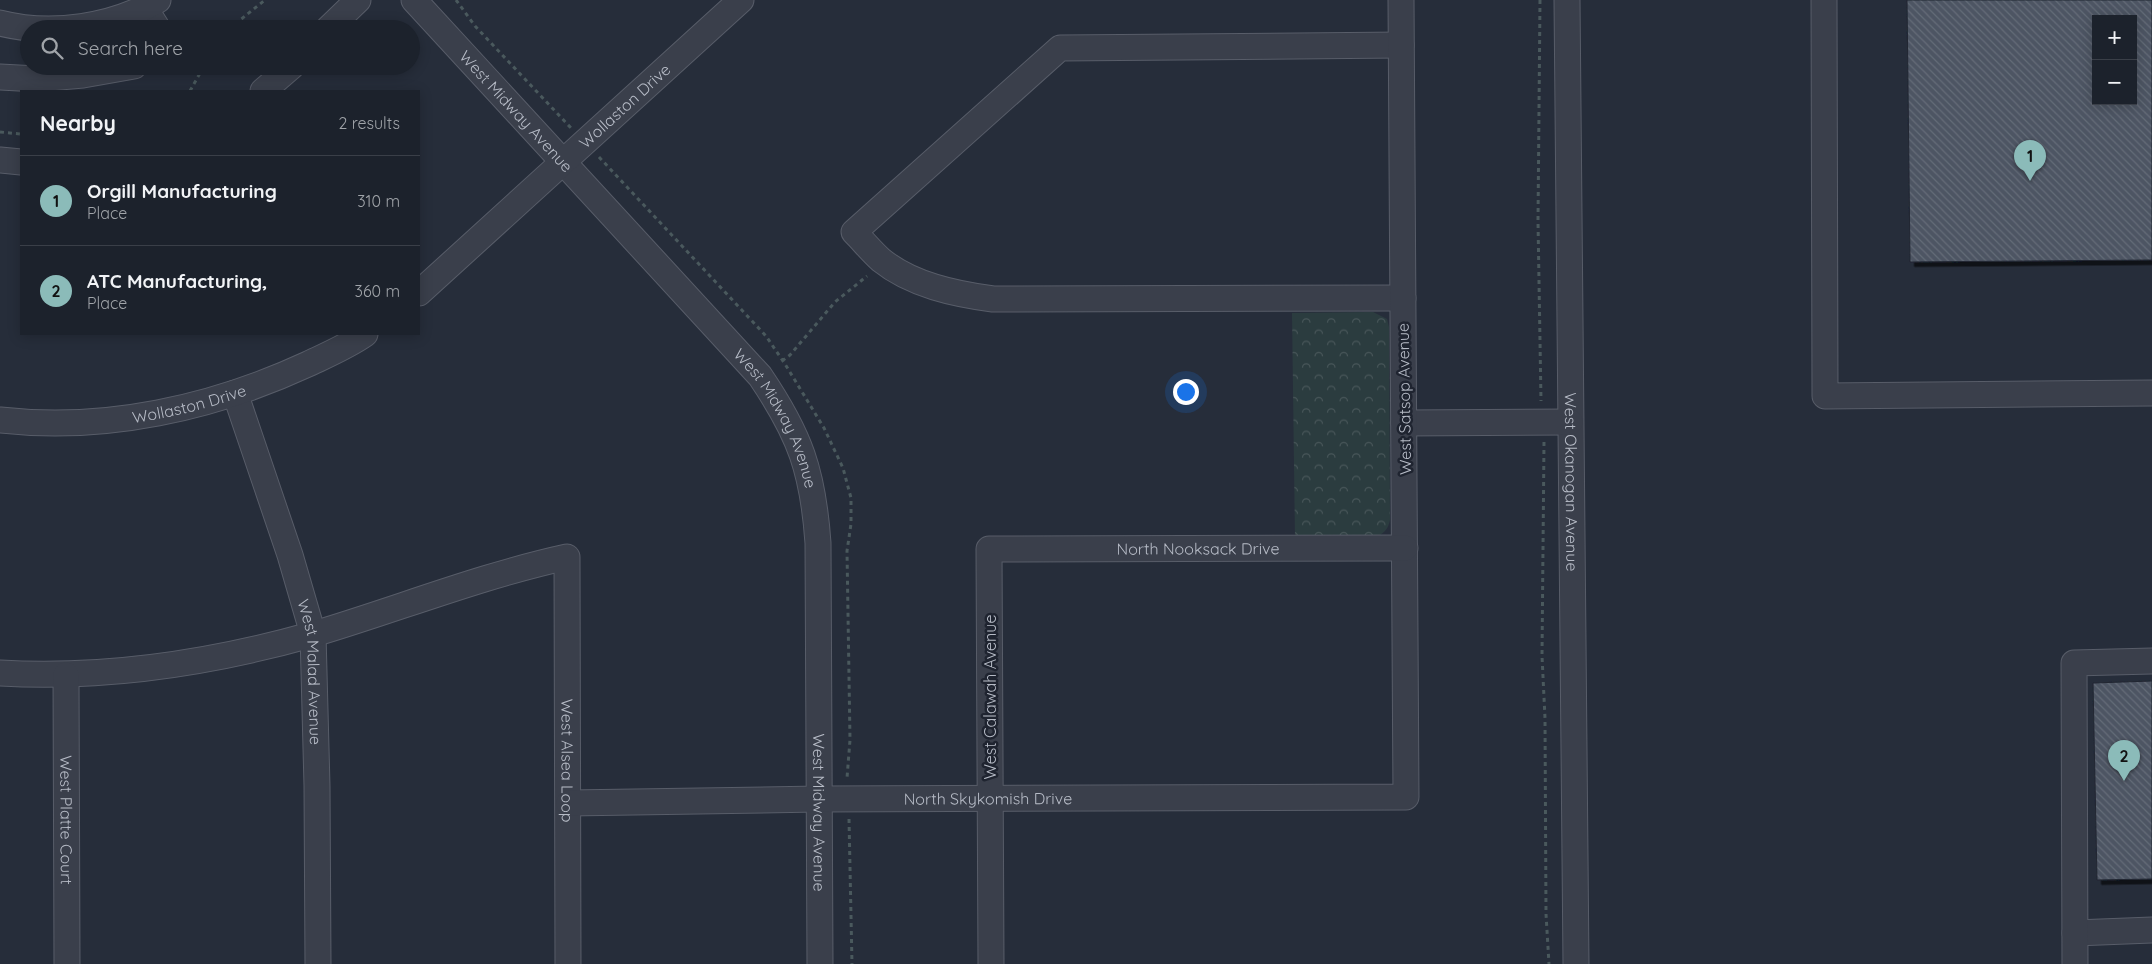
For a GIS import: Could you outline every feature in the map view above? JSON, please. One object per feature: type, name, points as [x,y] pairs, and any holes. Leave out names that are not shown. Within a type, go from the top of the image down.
[{"type":"street","points":[[337,20],[358,0]]},
{"type":"street","name":"West Midway Avenue","points":[[414,0],[760,376],[783,410],[798,441],[809,472],[816,507],[818,543],[820,964]]},
{"type":"street","name":"Wollaston Drive","points":[[420,292],[741,0]]},
{"type":"street","name":"West Satsop Avenue","points":[[1401,0],[1406,797]]},
{"type":"street","name":"West Okanogan Avenue","points":[[1567,0],[1576,964]]},
{"type":"street","points":[[1824,0],[1825,396],[2152,392]]},
{"type":"street","points":[[112,20],[152,4],[156,20]]},
{"type":"street","points":[[0,22],[20,25]]},
{"type":"street","points":[[1401,46],[1060,48],[854,232],[881,260],[901,273],[958,294],[993,299],[1403,298]]},
{"type":"street","points":[[0,77],[37,79],[83,75]]},
{"type":"street","points":[[264,90],[282,75]]},
{"type":"street","points":[[0,160],[20,162]]},
{"type":"street","name":"Wollaston Drive","points":[[0,420],[42,422],[110,420],[149,415],[193,405],[295,370],[363,335]]},
{"type":"street","name":"West Malad Avenue","points":[[235,392],[290,556],[313,634],[317,786],[318,964]]},
{"type":"street","points":[[1404,423],[1570,422]]},
{"type":"street","name":"North Nooksack Drive","points":[[989,549],[1405,548]]},
{"type":"street","name":"West Calawah Avenue","points":[[989,549],[991,964]]},
{"type":"street","name":"West Alsea Loop","points":[[313,634],[528,565],[567,557],[568,964]]},
{"type":"street","points":[[0,673],[66,675],[168,666],[231,654],[313,634]]},
{"type":"street","points":[[2075,964],[2074,663],[2152,661]]},
{"type":"street","name":"West Platte Court","points":[[66,675],[67,964]]},
{"type":"street","name":"North Skykomish Drive","points":[[569,803],[819,799],[1406,797]]},
{"type":"street","points":[[2075,933],[2152,930]]},
{"type":"path","points":[[240,20],[265,0]]},
{"type":"path","points":[[456,0],[475,26],[766,336],[824,428],[843,468],[851,498],[851,524],[847,551],[850,740],[847,782],[852,964]]},
{"type":"path","points":[[1540,0],[1538,221],[1540,386],[1543,422],[1542,656],[1545,718],[1546,914],[1549,964]]},
{"type":"path","points":[[191,90],[199,75]]},
{"type":"path","points":[[0,132],[20,134]]},
{"type":"path","points":[[782,361],[790,355],[835,302],[868,275]]},
{"type":"green space","points":[[1373,312],[1387,319],[1389,327],[1389,523],[1386,530],[1377,537],[1295,537],[1292,313]]},
{"type":"building","points":[[1907,0],[2152,0],[2152,260],[1910,262]]},
{"type":"building","points":[[2152,681],[2152,879],[2097,880],[2093,683]]},
{"type":"place","name":"Orgill Manufacturing","points":[[2030,181]]},
{"type":"place","name":"ATC Manufacturing,","points":[[2124,781]]}]
